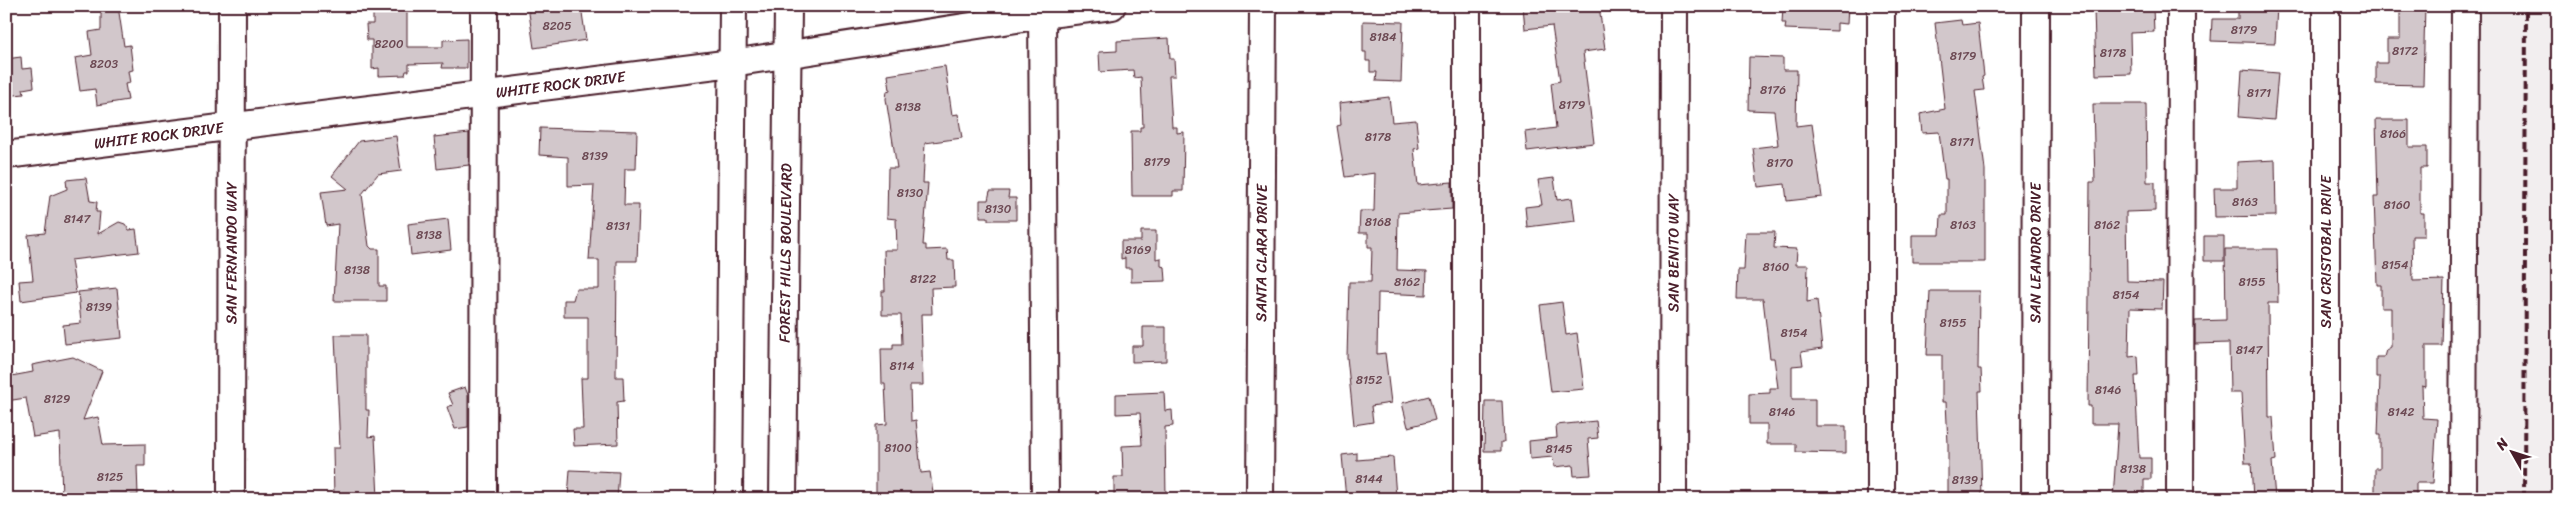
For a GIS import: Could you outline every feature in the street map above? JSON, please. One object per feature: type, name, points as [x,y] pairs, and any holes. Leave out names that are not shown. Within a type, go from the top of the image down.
[{"type":"street","name":"SAN FERNANDO WAY","points":[[230,499],[232,6]]},
{"type":"street","points":[[483,499],[484,6]]},
{"type":"street","points":[[730,499],[732,6]]},
{"type":"street","name":"FOREST HILLS BOULEVARD","points":[[783,499],[788,6]]},
{"type":"street","name":"WHITE ROCK DRIVE","points":[[6,155],[232,128],[732,63],[1042,10],[1112,6]]},
{"type":"street","name":"SANTA CLARA DRIVE","points":[[1260,499],[1263,6]]},
{"type":"street","points":[[1467,6],[1467,499]]},
{"type":"street","name":"SAN BENITO WAY","points":[[1673,499],[1674,6]]},
{"type":"street","points":[[1881,6],[1881,499]]},
{"type":"street","name":"SAN LEANDRO DRIVE","points":[[2035,499],[2036,6]]},
{"type":"street","points":[[2180,499],[2181,6]]},
{"type":"street","name":"SAN CRISTOBAL DRIVE","points":[[2326,6],[2326,499]]},
{"type":"street","points":[[2463,499],[2465,6]]},
{"type":"street","points":[[1042,10],[1045,499]]},
{"type":"shaded area","points":[[2463,6],[2558,6],[2558,499],[2458,499]]},
{"type":"building","points":[[101,6],[118,6],[124,46],[130,45],[133,70],[128,71],[130,83],[125,84],[128,100],[97,105],[95,89],[80,91],[75,58],[92,55],[89,32],[101,30]]},
{"type":"building","points":[[528,6],[581,6],[586,40],[534,48]]},
{"type":"building","points":[[1523,6],[1547,6],[1547,9],[1599,6],[1605,49],[1583,52],[1594,143],[1527,151],[1525,132],[1556,128],[1551,83],[1560,81],[1552,26],[1525,29]]},
{"type":"building","points":[[1848,6],[1847,24],[1837,23],[1837,31],[1785,29],[1786,23],[1782,23],[1783,7]]},
{"type":"building","points":[[2238,6],[2277,6],[2275,43],[2211,41],[2212,19],[2238,19]]},
{"type":"building","points":[[2400,6],[2425,6],[2423,85],[2376,84],[2376,63],[2387,63],[2387,39],[2400,39]]},
{"type":"building","points":[[407,8],[407,47],[443,47],[443,40],[467,39],[467,68],[442,68],[443,63],[409,64],[409,71],[406,71],[405,75],[379,76],[379,68],[372,69],[372,40],[367,40],[366,24],[373,24],[373,11]]},
{"type":"building","points":[[2153,8],[2154,32],[2130,33],[2131,74],[2096,75],[2094,10]]},
{"type":"building","points":[[1961,20],[1962,25],[1978,23],[1984,76],[1982,77],[1984,90],[1975,91],[1985,170],[1985,262],[1912,262],[1912,235],[1940,235],[1941,215],[1947,215],[1947,179],[1945,179],[1939,132],[1922,133],[1920,114],[1945,109],[1935,23]]},
{"type":"building","points":[[1363,21],[1403,22],[1401,82],[1376,81],[1377,72],[1370,72],[1370,61],[1366,61],[1366,52],[1363,52]]},
{"type":"building","points":[[1169,38],[1170,59],[1174,59],[1175,76],[1169,76],[1172,127],[1177,127],[1177,133],[1184,132],[1183,191],[1173,191],[1173,196],[1132,196],[1131,131],[1140,131],[1140,127],[1143,127],[1141,77],[1134,78],[1133,70],[1100,72],[1099,52],[1117,51],[1117,41]]},
{"type":"building","points":[[21,57],[22,69],[32,68],[34,87],[23,89],[24,94],[6,96],[6,59]]},
{"type":"building","points":[[1749,57],[1783,58],[1783,70],[1797,70],[1796,126],[1812,124],[1822,197],[1787,201],[1785,184],[1758,187],[1753,148],[1778,145],[1774,111],[1748,110]]},
{"type":"building","points":[[945,66],[952,115],[958,114],[962,138],[925,143],[923,183],[928,183],[923,245],[926,245],[926,250],[947,249],[948,260],[954,260],[955,287],[931,288],[932,314],[921,314],[923,385],[910,385],[911,421],[916,420],[921,473],[930,472],[934,499],[876,499],[876,425],[887,424],[885,384],[882,384],[881,349],[893,349],[893,344],[902,344],[901,315],[882,315],[882,291],[885,291],[884,250],[897,250],[896,219],[887,218],[888,168],[897,168],[886,99],[887,91],[890,90],[888,75]]},
{"type":"building","points":[[2242,70],[2278,73],[2274,120],[2239,117]]},
{"type":"building","points":[[1389,97],[1392,122],[1416,120],[1419,148],[1414,149],[1418,185],[1452,182],[1452,209],[1398,213],[1397,270],[1427,271],[1426,295],[1378,293],[1377,354],[1385,353],[1391,403],[1371,406],[1373,422],[1354,425],[1347,357],[1349,282],[1371,282],[1372,247],[1368,247],[1368,233],[1359,233],[1360,211],[1374,211],[1375,173],[1345,177],[1337,126],[1341,125],[1339,103]]},
{"type":"building","points":[[2093,104],[2146,104],[2147,182],[2155,182],[2155,211],[2126,212],[2127,281],[2163,282],[2162,309],[2130,308],[2129,357],[2138,356],[2139,376],[2135,376],[2139,458],[2151,458],[2151,479],[2144,479],[2144,499],[2113,499],[2118,424],[2091,424],[2091,406],[2088,406],[2090,182],[2095,182]]},
{"type":"building","points":[[2376,120],[2409,120],[2409,147],[2427,147],[2427,168],[2420,168],[2420,213],[2424,213],[2424,236],[2412,236],[2413,281],[2444,280],[2442,346],[2426,346],[2426,387],[2422,386],[2423,418],[2437,419],[2433,483],[2416,483],[2416,499],[2375,499],[2375,468],[2380,468],[2380,435],[2378,435],[2380,377],[2376,377],[2376,357],[2384,357],[2386,350],[2391,347],[2391,308],[2381,308],[2381,285],[2377,285],[2374,197],[2378,197]]},
{"type":"building","points":[[540,128],[637,131],[636,169],[625,169],[624,205],[639,205],[637,261],[617,261],[616,377],[623,377],[624,401],[617,402],[618,444],[574,446],[573,429],[583,429],[581,378],[588,378],[588,317],[564,317],[564,300],[573,300],[576,289],[599,289],[599,260],[589,260],[594,185],[568,186],[568,157],[539,155]]},
{"type":"building","points":[[469,133],[469,165],[437,169],[434,137]]},
{"type":"building","points":[[396,136],[401,171],[378,174],[362,194],[369,246],[372,249],[379,249],[379,286],[386,286],[386,301],[334,301],[338,224],[326,226],[321,192],[348,189],[332,176],[359,141]]},
{"type":"building","points":[[2275,160],[2276,216],[2215,217],[2214,188],[2237,188],[2237,162]]},
{"type":"building","points":[[86,178],[90,201],[97,202],[96,212],[100,212],[98,234],[119,222],[125,224],[129,230],[136,229],[139,252],[71,260],[76,293],[21,301],[19,281],[33,280],[28,235],[45,233],[50,196],[67,189],[66,180]]},
{"type":"building","points":[[1554,178],[1557,200],[1572,198],[1575,221],[1527,227],[1525,207],[1542,205],[1538,180]]},
{"type":"building","points":[[990,191],[1009,191],[1008,198],[1016,198],[1016,220],[988,220],[988,217],[980,217],[980,200],[988,200]]},
{"type":"building","points":[[448,219],[451,250],[411,255],[408,224]]},
{"type":"building","points":[[1141,231],[1156,231],[1156,259],[1161,258],[1161,266],[1165,267],[1166,281],[1131,282],[1131,268],[1125,268],[1125,258],[1121,259],[1121,241],[1141,241]]},
{"type":"building","points":[[1746,232],[1775,232],[1774,248],[1797,249],[1796,265],[1808,265],[1807,302],[1817,300],[1822,349],[1801,352],[1803,365],[1792,366],[1792,399],[1815,399],[1815,426],[1846,426],[1846,453],[1796,452],[1796,444],[1767,444],[1767,424],[1749,424],[1749,394],[1770,393],[1770,388],[1778,388],[1774,358],[1770,358],[1763,299],[1737,299],[1738,270],[1744,270]]},
{"type":"building","points":[[2204,236],[2224,236],[2224,261],[2204,261]]},
{"type":"building","points":[[2225,249],[2277,249],[2278,303],[2268,303],[2269,417],[2273,417],[2276,460],[2272,461],[2275,499],[2253,499],[2251,463],[2245,463],[2241,393],[2230,393],[2229,343],[2195,344],[2195,321],[2226,320]]},
{"type":"building","points":[[117,288],[122,338],[65,344],[63,325],[81,323],[78,292]]},
{"type":"building","points":[[1930,291],[1979,291],[1978,369],[1981,369],[1982,391],[1979,391],[1982,499],[1948,499],[1948,444],[1946,402],[1942,402],[1942,355],[1927,355]]},
{"type":"building","points":[[1562,302],[1566,335],[1577,333],[1584,389],[1551,392],[1540,305]]},
{"type":"building","points":[[1143,327],[1166,327],[1166,361],[1132,362],[1132,346],[1143,346]]},
{"type":"building","points":[[335,335],[366,335],[366,410],[369,410],[368,437],[375,436],[378,499],[334,499],[333,448],[340,448]]},
{"type":"building","points":[[73,357],[102,371],[83,420],[98,417],[103,445],[145,444],[145,466],[137,466],[138,495],[131,495],[131,499],[62,499],[60,433],[33,437],[26,398],[6,401],[6,377],[33,372],[32,365]]},
{"type":"building","points":[[465,387],[468,395],[468,427],[455,429],[447,407],[453,405],[448,393]]},
{"type":"building","points":[[1164,392],[1165,411],[1172,410],[1173,426],[1165,427],[1166,499],[1114,499],[1114,477],[1123,477],[1122,446],[1142,445],[1140,413],[1116,414],[1116,394]]},
{"type":"building","points":[[1429,396],[1435,420],[1408,427],[1402,403]]},
{"type":"building","points":[[1485,401],[1502,401],[1504,442],[1501,442],[1501,451],[1484,451]]},
{"type":"building","points":[[1596,421],[1598,438],[1588,439],[1591,475],[1574,476],[1573,465],[1554,467],[1553,457],[1530,459],[1529,441],[1557,438],[1556,425]]},
{"type":"building","points":[[1357,453],[1357,460],[1393,457],[1396,497],[1346,499],[1342,455]]},
{"type":"building","points":[[570,470],[619,472],[617,499],[568,498]]},
{"type":"railway","points":[[2524,499],[2526,6]]}]
